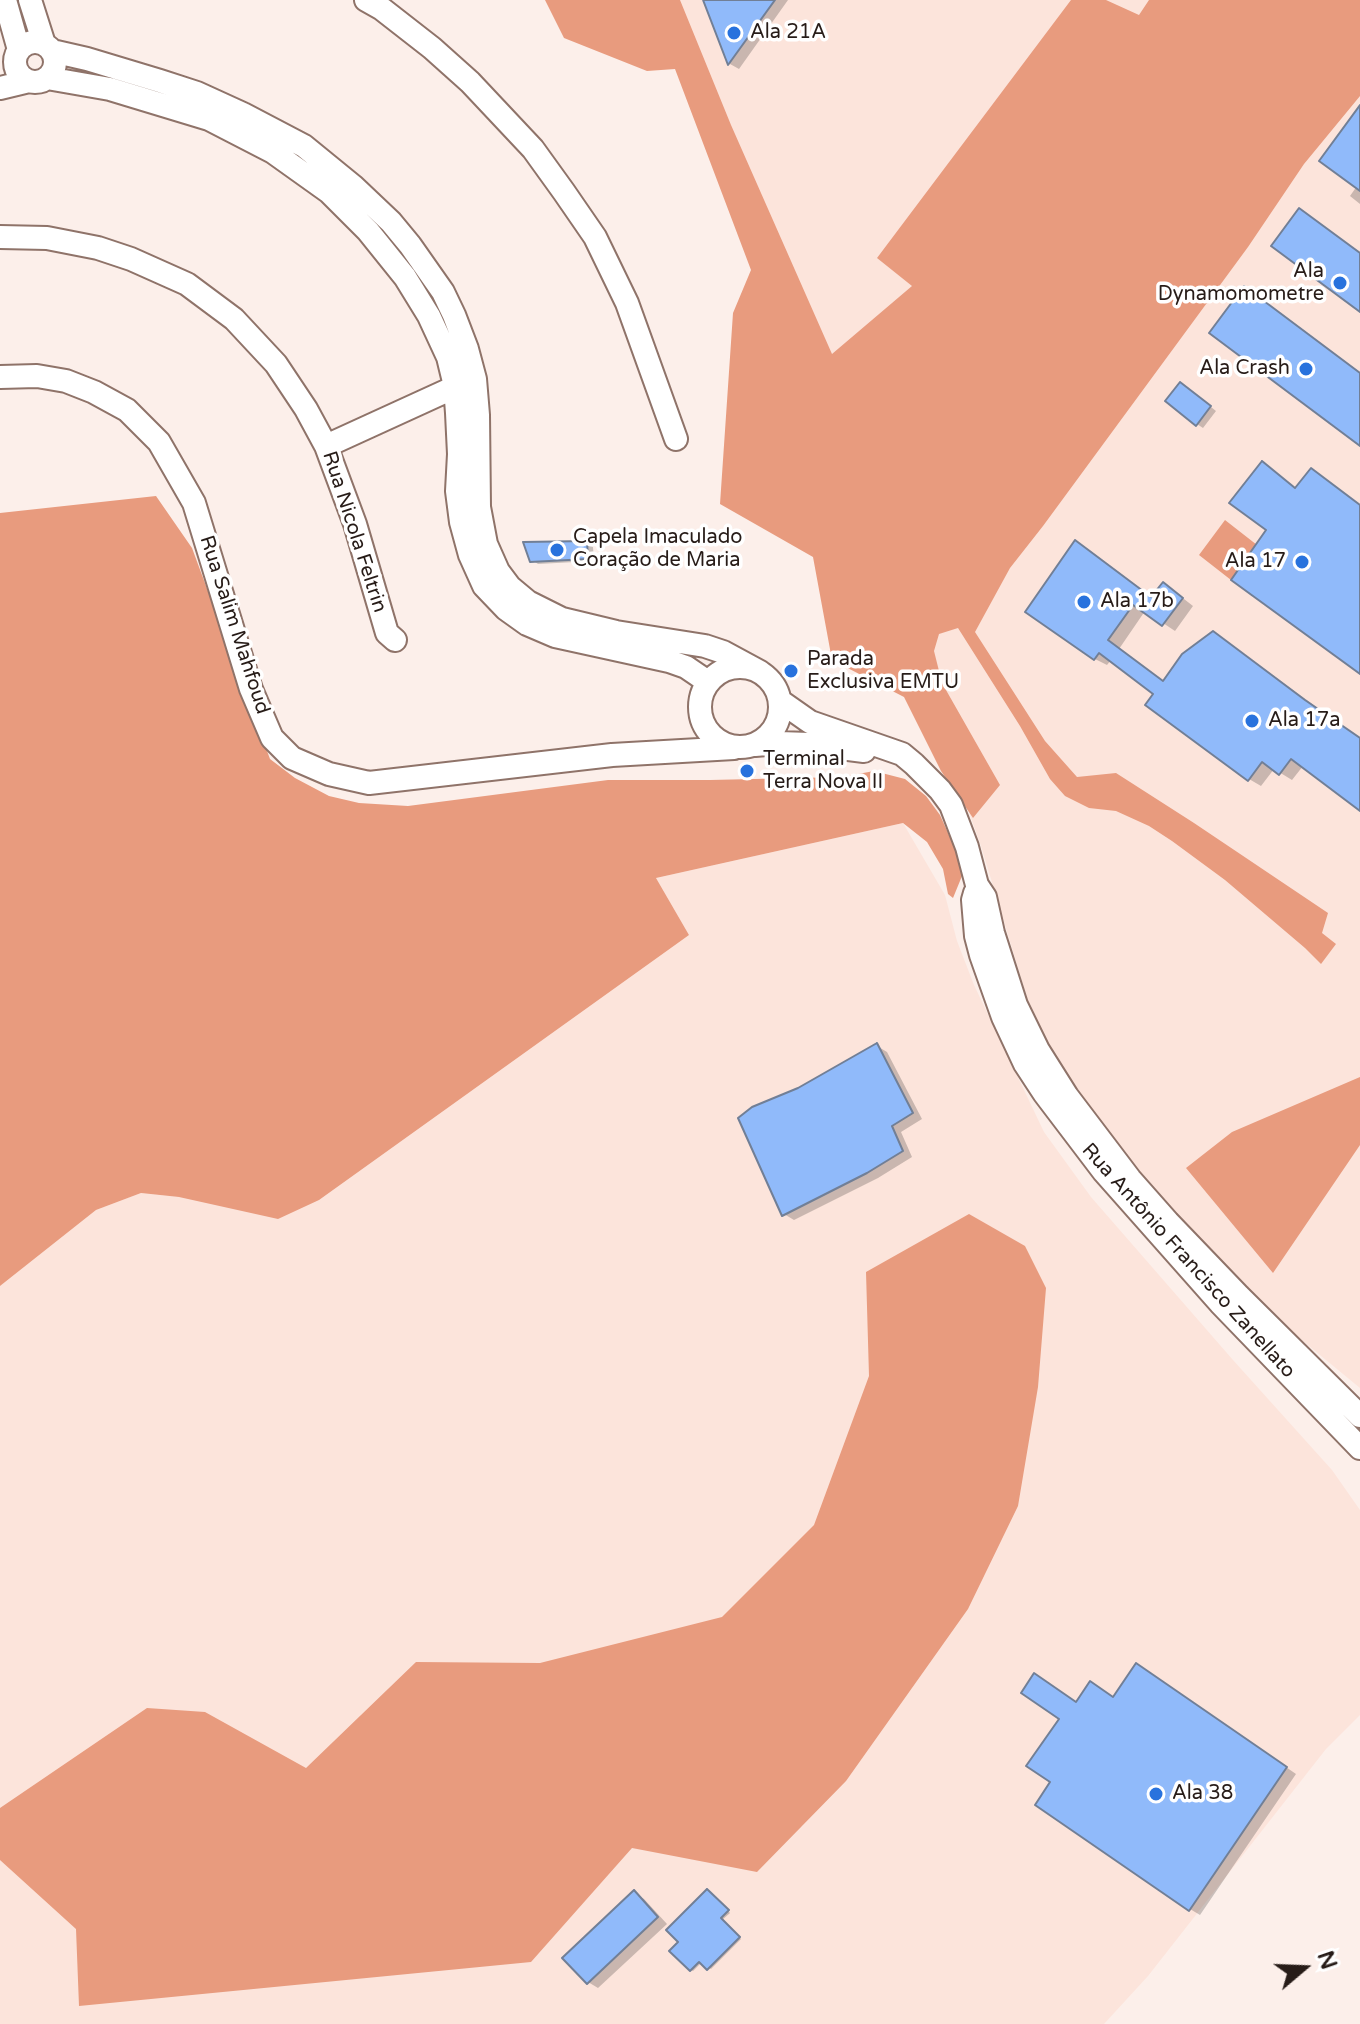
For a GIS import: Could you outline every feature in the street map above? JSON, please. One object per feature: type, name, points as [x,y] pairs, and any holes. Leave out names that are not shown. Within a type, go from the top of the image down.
[{"type":"street","points":[[5,0],[22,68]]},
{"type":"street","points":[[0,88],[22,68],[55,65],[30,0]]},
{"type":"street","points":[[366,0],[382,9],[470,82],[533,149],[564,192],[595,237],[627,303],[676,439]]},
{"type":"street","points":[[22,68],[26,44],[32,42],[197,93],[304,146],[353,186],[391,222],[443,292],[454,315],[465,382],[478,415],[479,507],[486,544],[498,571],[510,587],[528,602],[562,619],[616,632],[705,646],[760,672],[776,689],[780,715],[766,738],[744,746]]},
{"type":"street","points":[[22,68],[110,89],[209,119],[273,152],[329,192],[368,231],[405,277],[465,382],[458,433],[457,491],[470,555],[484,586],[506,609],[527,624],[555,636],[669,661],[686,667],[708,682]]},
{"type":"street","name":"Rua Nicola Feltrin","points":[[0,237],[47,238],[98,248],[131,259],[187,284],[234,319],[276,364],[326,446],[355,524],[387,633],[395,640]]},
{"type":"street","name":"Rua Salim Mahfoud","points":[[0,377],[37,376],[66,381],[94,392],[127,410],[159,442],[194,503],[251,689],[272,738],[292,758],[329,774],[369,783],[612,755],[744,746]]},
{"type":"street","points":[[326,446],[465,382]]},
{"type":"street","points":[[760,672],[746,667],[732,667],[718,672],[701,693],[701,719],[706,730],[723,745],[809,744],[902,754]]},
{"type":"street","name":"Rua Antônio Francisco Zanellato","points":[[780,701],[810,722],[902,754],[940,790],[951,805],[977,885],[985,897],[1016,1005],[1038,1050],[1067,1096],[1130,1179],[1168,1222],[1360,1416]]},
{"type":"street","name":"Rua Salim Mahfoud","points":[[612,755],[673,742],[683,737],[701,719]]},
{"type":"street","name":"Rua Antônio Francisco Zanellato","points":[[977,885],[973,900],[981,955],[1003,1017],[1025,1064],[1044,1093],[1104,1172],[1220,1303],[1360,1448]]},
{"type":"shaded area","points":[[545,0],[680,0],[731,125],[832,354],[912,286],[877,258],[1071,0],[1106,0],[1139,15],[1149,0],[1360,0],[1360,96],[1304,164],[1248,247],[1010,568],[975,632],[1045,741],[1077,777],[1116,773],[1328,913],[1322,933],[1336,944],[1321,964],[1225,880],[1172,841],[1116,811],[1089,808],[1065,796],[1050,779],[958,628],[939,634],[934,651],[942,683],[1000,785],[973,818],[941,771],[904,697],[832,660],[813,557],[720,504],[733,313],[751,270],[675,69],[647,71],[564,38]]},
{"type":"shaded area","points":[[676,0],[1360,0],[1360,1388],[1258,1304],[1135,1178],[1038,1034],[981,846]]},
{"type":"shaded area","points":[[156,496],[192,548],[270,759],[295,778],[329,796],[359,803],[408,806],[608,780],[842,777],[874,771],[905,779],[926,796],[940,815],[958,855],[962,876],[953,898],[948,894],[943,869],[927,842],[903,823],[656,878],[689,935],[319,1200],[278,1219],[179,1197],[141,1193],[96,1210],[0,1286],[0,513]]},
{"type":"shaded area","points":[[1225,520],[1257,545],[1231,580],[1199,555]]},
{"type":"shaded area","points":[[903,823],[945,895],[957,941],[974,985],[1044,1132],[1091,1197],[1332,1470],[1360,1510],[1360,1715],[1326,1749],[1148,1976],[1104,2024],[0,2024],[0,1286],[96,1210],[141,1193],[179,1197],[689,935],[656,878]]},
{"type":"shaded area","points":[[1360,1077],[1360,1145],[1273,1273],[1186,1168],[1232,1132]]},
{"type":"shaded area","points":[[969,1214],[1025,1246],[1046,1288],[1038,1387],[1018,1506],[968,1609],[846,1781],[757,1872],[632,1848],[531,1962],[79,2006],[76,1929],[0,1860],[0,1808],[147,1708],[205,1712],[306,1768],[416,1662],[540,1663],[722,1617],[814,1525],[869,1376],[866,1272]]},
{"type":"building","name":"Ala 21A","points":[[703,0],[775,0],[728,65]]},
{"type":"building","points":[[1360,105],[1360,191],[1319,161]]},
{"type":"building","name":"Ala Dynamomometre","points":[[1299,208],[1360,253],[1360,312],[1271,246]]},
{"type":"building","name":"Ala Crash","points":[[1244,286],[1360,373],[1360,446],[1209,333]]},
{"type":"building","points":[[1180,382],[1211,406],[1196,426],[1165,401]]},
{"type":"building","name":"Ala 17","points":[[1262,461],[1295,488],[1311,468],[1360,505],[1360,674],[1231,580],[1266,530],[1229,503]]},
{"type":"building","name":"Ala 17a","points":[[1075,540],[1151,597],[1163,582],[1183,598],[1162,626],[1133,605],[1108,640],[1163,681],[1182,654],[1213,631],[1360,738],[1360,811],[1291,759],[1279,775],[1262,762],[1248,781],[1145,705],[1153,694],[1099,653],[1094,660],[1025,612]]},
{"type":"building","name":"Capela Imaculado Coração de Maria","points":[[587,541],[588,559],[530,562],[523,542]]},
{"type":"building","points":[[877,1043],[913,1113],[892,1126],[903,1151],[782,1216],[738,1118],[752,1107],[798,1088]]},
{"type":"building","name":"Ala 38","points":[[1136,1663],[1287,1767],[1189,1911],[1035,1805],[1050,1782],[1026,1766],[1059,1719],[1021,1693],[1034,1673],[1076,1702],[1090,1681],[1113,1697]]},
{"type":"building","points":[[707,1889],[729,1910],[721,1918],[740,1937],[707,1970],[699,1962],[690,1971],[669,1951],[678,1942],[666,1930]]},
{"type":"building","points":[[634,1890],[658,1917],[587,1984],[562,1958]]},
{"type":"place","name":"Ala 21A","points":[[734,33]]},
{"type":"place","name":"Ala Dynamomometre","points":[[1340,283]]},
{"type":"place","name":"Ala Crash","points":[[1306,369]]},
{"type":"place","name":"Capela Imaculado Coração de Maria","points":[[557,550]]},
{"type":"place","name":"Ala 17","points":[[1302,562]]},
{"type":"place","name":"Ala 17b","points":[[1084,602]]},
{"type":"place","name":"Parada Exclusiva EMTU","points":[[791,671]]},
{"type":"place","name":"Ala 17a","points":[[1252,721]]},
{"type":"place","name":"Terminal Terra Nova II","points":[[747,771]]},
{"type":"place","name":"Ala 38","points":[[1156,1794]]}]
